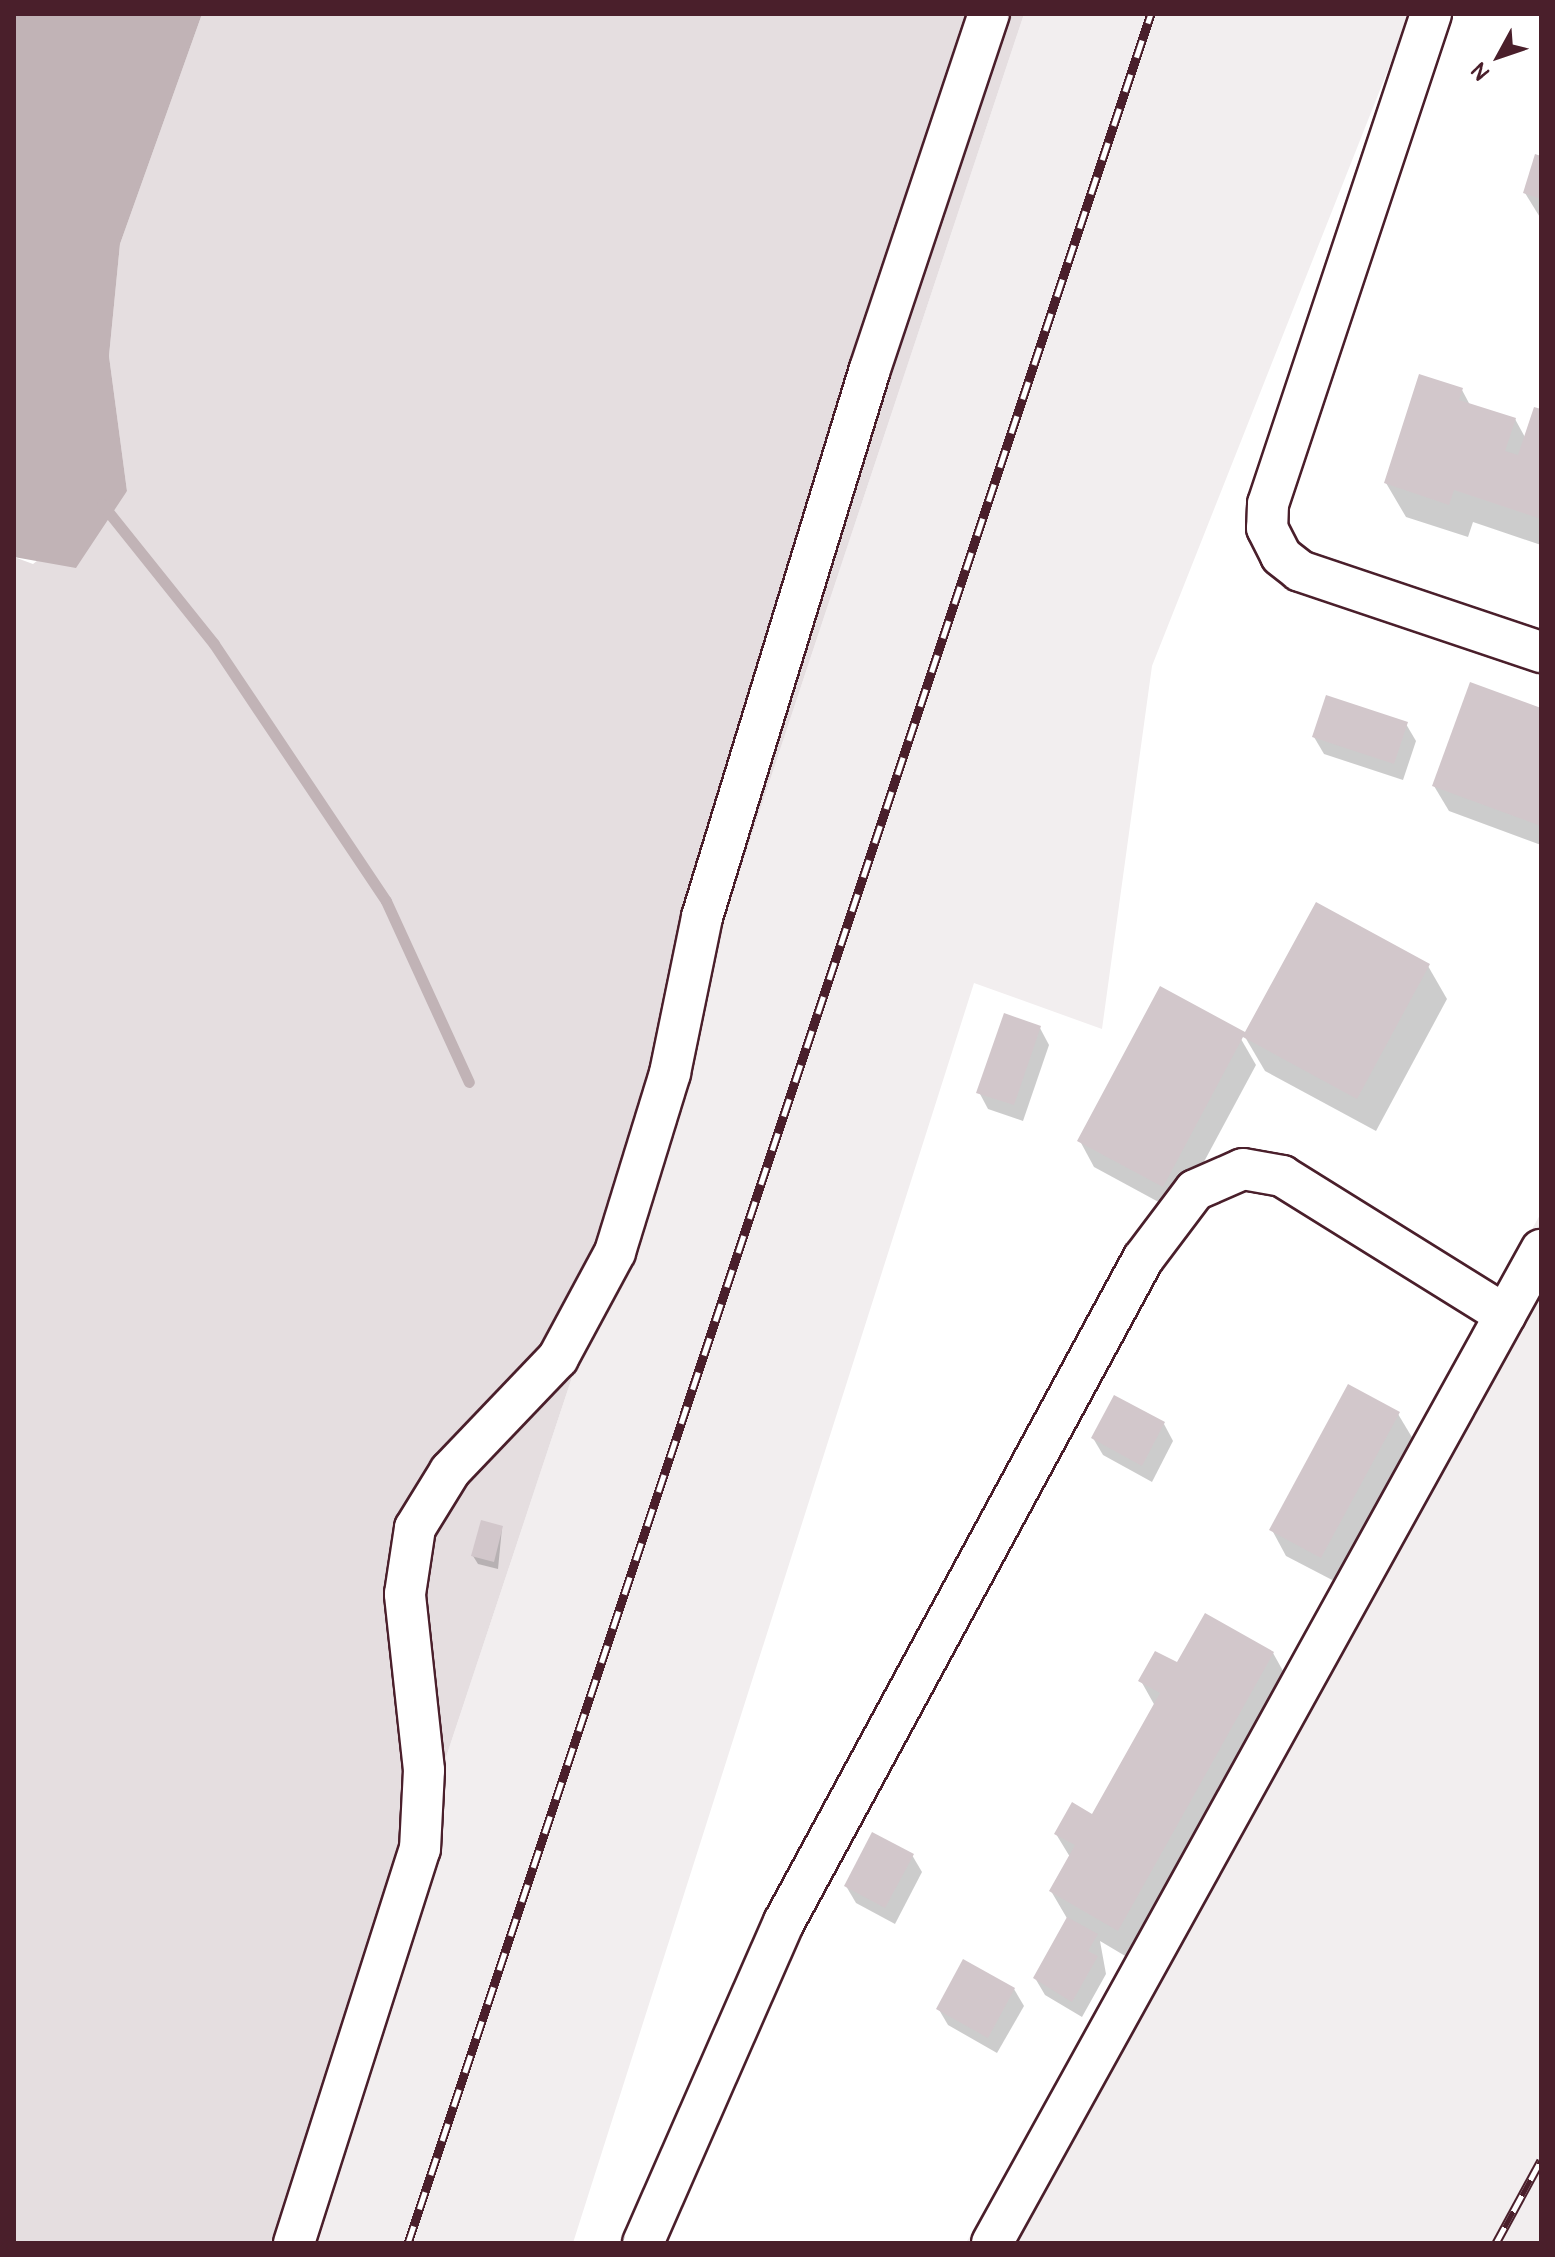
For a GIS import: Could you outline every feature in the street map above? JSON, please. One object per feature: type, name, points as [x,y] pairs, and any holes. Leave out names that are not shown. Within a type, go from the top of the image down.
[{"type":"lane","points":[[294,2243],[420,1849],[424,1770],[405,1594],[415,1528],[450,1471],[558,1358],[615,1252],[670,1073],[702,917],[876,348],[989,14]]},
{"type":"lane","points":[[1431,14],[1268,504],[1267,528],[1281,556],[1300,571],[1541,652]]},
{"type":"lane","points":[[643,2243],[784,1922],[1143,1259],[1195,1190],[1243,1169],[1282,1176],[1505,1315]]},
{"type":"lane","points":[[992,2243],[1541,1250]]},
{"type":"shaded area","points":[[14,14],[202,14],[120,244],[109,356],[127,491],[76,568],[14,557]]},
{"type":"shaded area","points":[[202,14],[1024,14],[285,2243],[14,2243],[14,557],[33,564],[127,491],[109,356],[120,244]]},
{"type":"shaded area","points":[[1024,14],[1410,14],[1152,666],[1102,1029],[974,983],[573,2243],[285,2243]]},
{"type":"shaded area","points":[[1541,1213],[1541,2243],[966,2243]]},
{"type":"building","points":[[1535,154],[1541,156],[1541,199],[1523,193]]},
{"type":"building","points":[[1419,374],[1463,388],[1459,400],[1516,418],[1505,451],[1518,455],[1534,407],[1541,409],[1541,519],[1454,490],[1449,505],[1384,483]]},
{"type":"building","points":[[1470,682],[1541,708],[1541,826],[1432,786]]},
{"type":"building","points":[[1326,695],[1408,722],[1394,764],[1312,737]]},
{"type":"building","points":[[1316,902],[1430,964],[1357,1099],[1243,1037],[1163,1187],[1077,1141],[1160,986],[1245,1032]]},
{"type":"building","points":[[1004,1013],[1041,1026],[1014,1105],[976,1093]]},
{"type":"building","points":[[1348,1384],[1400,1412],[1321,1558],[1269,1530]]},
{"type":"building","points":[[1114,1395],[1165,1422],[1142,1466],[1091,1438]]},
{"type":"building","points":[[481,1520],[503,1526],[494,1562],[471,1556]]},
{"type":"building","points":[[1205,1613],[1274,1652],[1118,1931],[1049,1891],[1075,1845],[1054,1834],[1072,1802],[1092,1814],[1160,1693],[1138,1681],[1155,1651],[1177,1662]]},
{"type":"building","points":[[872,1832],[914,1854],[885,1908],[844,1886]]},
{"type":"building","points":[[1067,1917],[1098,1934],[1088,1951],[1098,1956],[1072,2002],[1033,1978]]},
{"type":"building","points":[[963,1959],[1015,1988],[988,2038],[936,2009]]},
{"type":"waterway","points":[[102,504],[214,644],[386,901],[469,1082]]},
{"type":"railway","points":[[408,2243],[1151,14]]},
{"type":"railway","points":[[1496,2243],[1541,2160]]}]
